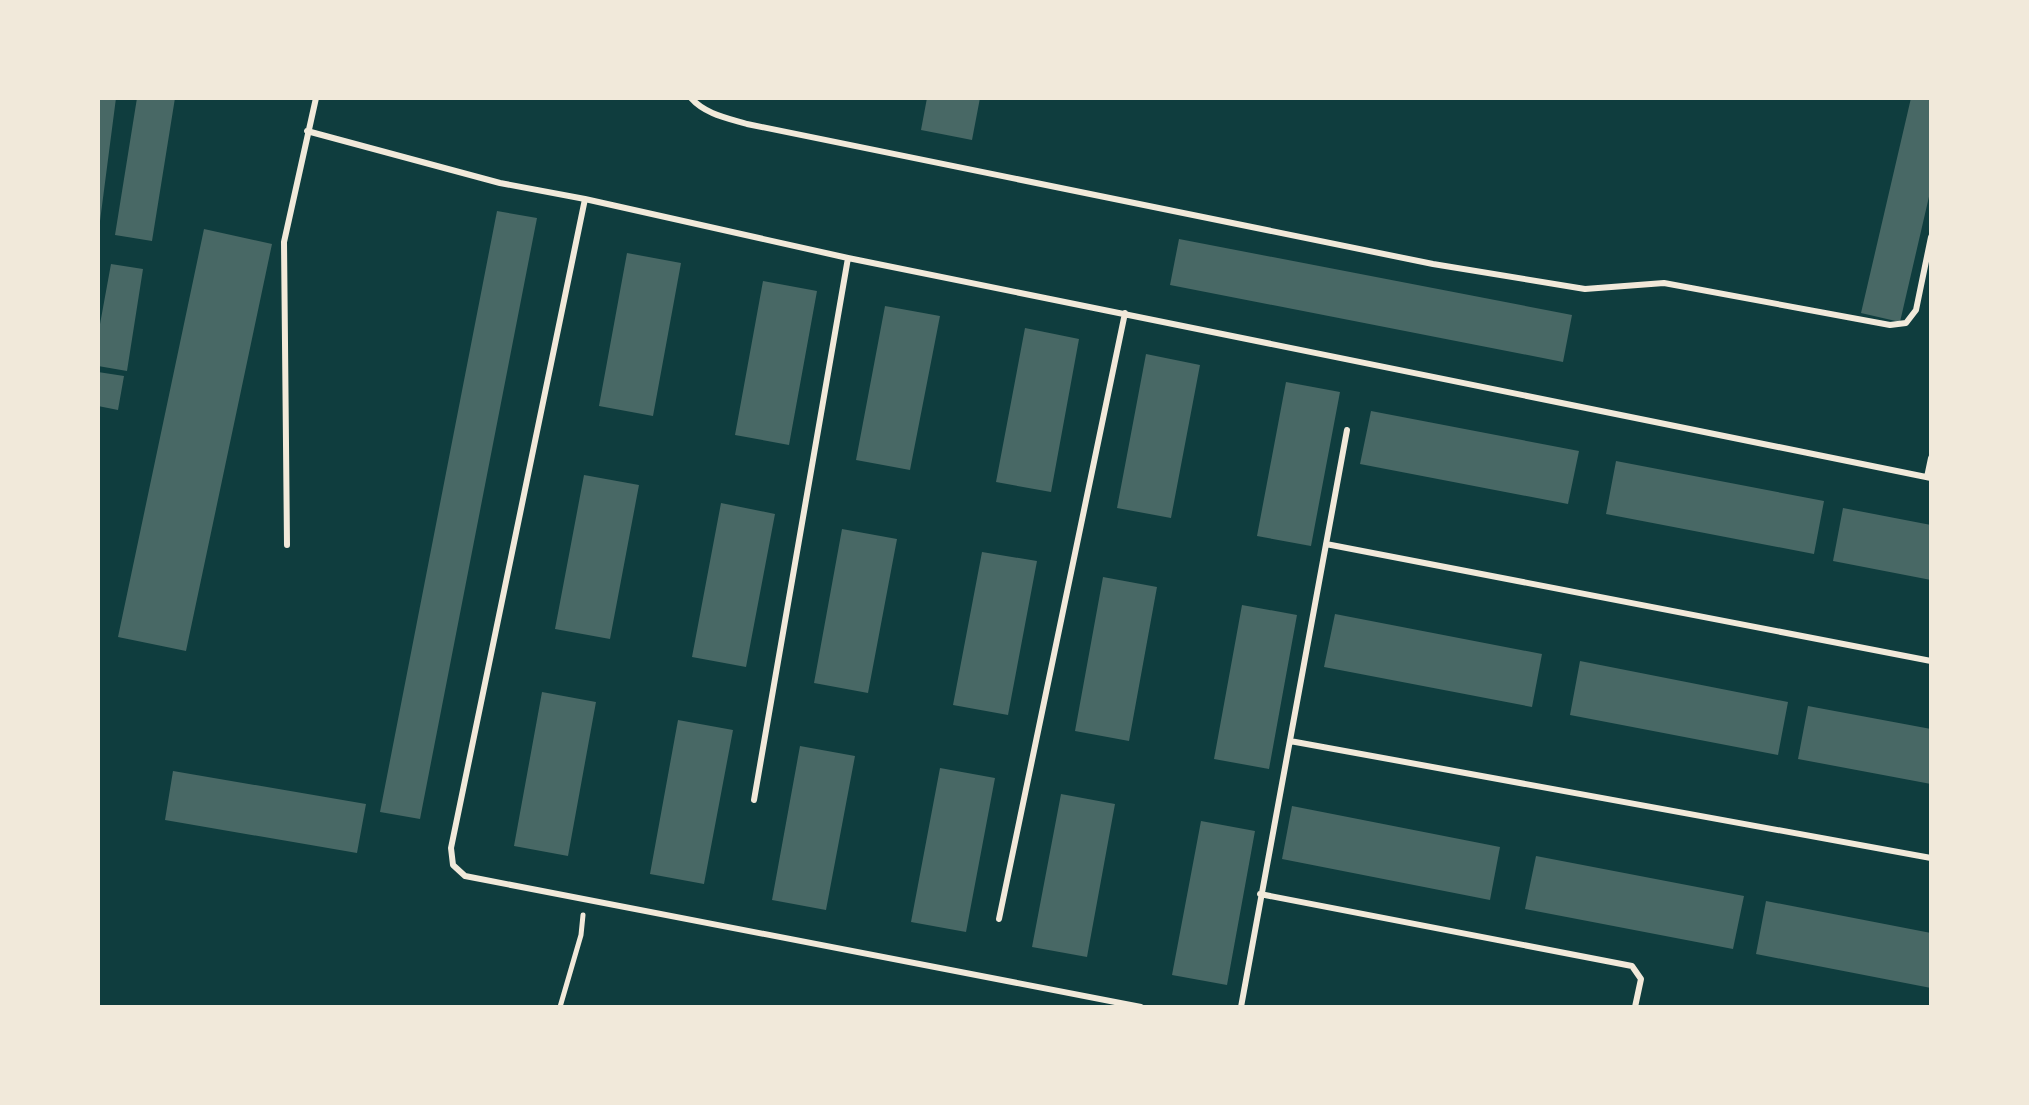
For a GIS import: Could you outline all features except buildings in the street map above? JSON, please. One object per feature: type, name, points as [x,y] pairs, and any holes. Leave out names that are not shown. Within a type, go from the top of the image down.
[{"type":"lane","points":[[287,545],[284,242],[316,98]]},
{"type":"lane","points":[[691,98],[697,105],[718,116],[747,124],[1433,264],[1585,289],[1664,283],[1890,325],[1906,323],[1916,310],[1931,237]]},
{"type":"lane","points":[[307,131],[500,183],[848,258],[1929,478],[1931,458]]},
{"type":"lane","points":[[585,199],[451,848],[453,865],[465,876],[1141,1007]]},
{"type":"lane","points":[[754,800],[848,258]]},
{"type":"lane","points":[[999,919],[1125,313]]},
{"type":"lane","points":[[1241,1007],[1347,430]]},
{"type":"lane","points":[[1326,544],[1931,661]]},
{"type":"lane","points":[[1290,741],[1931,858]]},
{"type":"lane","points":[[1260,894],[1632,966],[1641,979],[1635,1007]]},
{"type":"path","points":[[560,1007],[581,935],[584,900]]}]
